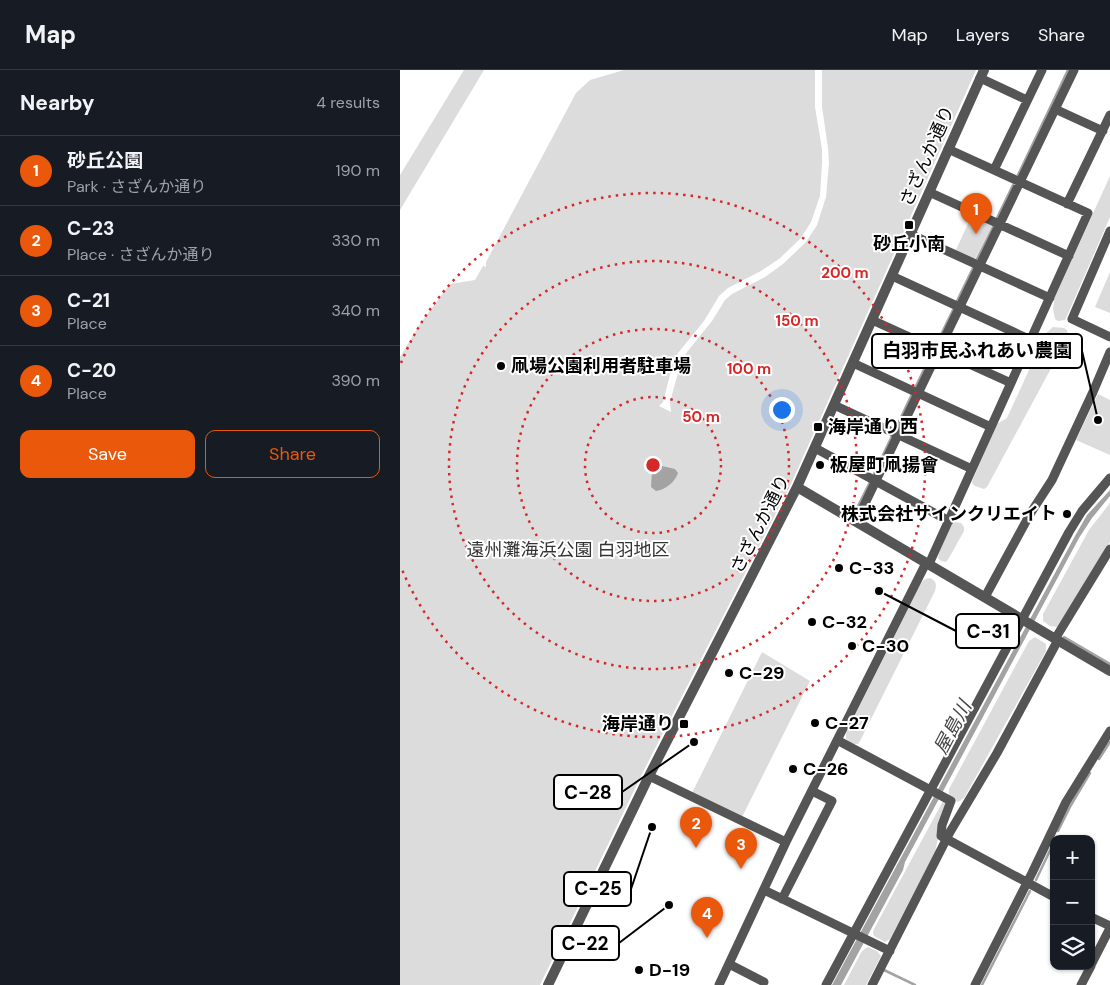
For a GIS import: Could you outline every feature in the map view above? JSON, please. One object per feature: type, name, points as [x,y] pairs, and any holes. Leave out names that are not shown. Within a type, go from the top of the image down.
[{"type":"street","points":[[994,170],[1042,70]]},
{"type":"street","points":[[856,522],[1074,70]]},
{"type":"street","points":[[982,74],[1027,100]]},
{"type":"street","name":"さざんか通り","points":[[548,985],[649,776],[797,487],[982,74]]},
{"type":"street","points":[[1055,109],[1103,131]]},
{"type":"street","points":[[1068,204],[1110,116]]},
{"type":"street","points":[[719,985],[786,842],[949,521],[1088,213],[948,149]]},
{"type":"street","points":[[929,192],[1069,256]]},
{"type":"street","points":[[1110,231],[1072,319],[1110,336]]},
{"type":"street","points":[[910,234],[1050,298]]},
{"type":"street","points":[[892,276],[1031,340]]},
{"type":"street","points":[[872,320],[1011,383]]},
{"type":"street","points":[[985,597],[1030,514],[1052,480],[1110,352]]},
{"type":"street","points":[[853,363],[991,427]]},
{"type":"street","points":[[834,405],[972,469]]},
{"type":"street","points":[[815,448],[949,521]]},
{"type":"street","points":[[826,985],[1075,522],[1110,478]]},
{"type":"street","points":[[797,487],[1110,671]]},
{"type":"street","points":[[872,985],[947,840],[997,753],[1057,639],[1110,549]]},
{"type":"street","points":[[975,985],[1066,802],[1110,730]]},
{"type":"street","points":[[837,740],[951,801],[942,825],[941,836],[1050,895]]},
{"type":"street","points":[[649,776],[786,842]]},
{"type":"street","points":[[782,899],[832,801],[812,791]]},
{"type":"street","points":[[764,890],[890,951]]},
{"type":"street","points":[[1095,918],[1110,927],[1095,958]]},
{"type":"street","points":[[729,964],[764,982]]},
{"type":"street","points":[[1081,985],[1089,970]]},
{"type":"green space","points":[[464,70],[484,70],[400,210],[400,175]]},
{"type":"green space","name":"遠州灘海浜公園 白羽地区","points":[[624,70],[815,70],[815,107],[822,149],[822,163],[820,196],[811,222],[801,238],[779,259],[761,271],[728,288],[719,296],[704,321],[678,353],[663,402],[659,406],[671,412],[670,402],[681,362],[712,321],[725,300],[732,294],[765,277],[783,264],[806,242],[817,225],[826,197],[829,163],[822,107],[822,70],[976,70],[791,484],[643,772],[540,985],[400,985],[400,357],[420,324],[450,284],[475,280],[483,266],[486,267],[486,262],[576,93],[590,80]]},
{"type":"green space","points":[[1110,176],[1110,217],[1065,320],[1058,321],[1055,319],[1053,309],[1055,297]]},
{"type":"green space","points":[[972,215],[992,226],[975,259],[955,252]]},
{"type":"green space","points":[[1110,272],[1110,313],[1095,307]]},
{"type":"green space","points":[[1053,327],[1067,330],[1068,337],[987,487],[984,489],[975,486],[972,483],[973,479],[997,424],[1007,418],[1046,333]]},
{"type":"green space","points":[[1098,394],[1110,400],[1110,455],[1076,440]]},
{"type":"green space","points":[[1110,503],[1110,542],[1057,627],[1050,626],[1043,621],[1043,614],[1089,530]]},
{"type":"green space","points":[[955,522],[961,523],[964,531],[946,562],[941,561],[938,558],[939,553],[951,525]]},
{"type":"green space","points":[[930,578],[936,583],[935,591],[860,741],[858,744],[853,744],[846,739],[846,733],[921,583],[925,579]]},
{"type":"green space","points":[[1035,637],[1046,644],[1046,651],[964,798],[958,802],[949,796],[949,789],[1029,641]]},
{"type":"green space","points":[[762,652],[810,681],[742,817],[692,793]]},
{"type":"green space","points":[[943,801],[946,802],[935,852],[890,939],[885,942],[874,936],[874,929]]},
{"type":"green space","points":[[868,947],[877,951],[881,956],[866,985],[844,985],[862,951]]},
{"type":"shaded area","points":[[662,466],[675,469],[678,473],[669,485],[656,491],[651,487],[652,471],[656,467]]},
{"type":"shaded area","points":[[1110,490],[1110,496],[1079,538],[841,985],[832,985],[1075,536],[1087,515]]},
{"type":"waterway","points":[[1018,175],[1068,70]]},
{"type":"waterway","points":[[997,218],[1013,185]]},
{"type":"waterway","points":[[977,259],[993,227]]},
{"type":"waterway","points":[[957,301],[973,268]]},
{"type":"waterway","points":[[937,343],[953,310]]},
{"type":"waterway","points":[[915,388],[932,353]]},
{"type":"waterway","points":[[895,430],[912,394]]},
{"type":"waterway","points":[[873,476],[892,436]]},
{"type":"waterway","points":[[854,514],[870,482]]},
{"type":"waterway","points":[[1064,637],[1110,664]]},
{"type":"waterway","points":[[1099,759],[1110,742]]},
{"type":"waterway","points":[[1058,831],[1090,773]]},
{"type":"waterway","points":[[1036,880],[1050,850]]},
{"type":"waterway","points":[[982,985],[1030,891]]},
{"type":"waterway","points":[[884,970],[915,985]]},
{"type":"place","name":"砂丘小南","points":[[909,225]]},
{"type":"place","name":"砂丘公園","points":[[976,234]]},
{"type":"place","name":"凧場公園利用者駐車場","points":[[501,366]]},
{"type":"place","name":"白羽市民ふれあい農園","points":[[1098,420]]},
{"type":"place","name":"海岸通り西","points":[[818,427]]},
{"type":"place","name":"板屋町凧揚會","points":[[820,465]]},
{"type":"place","name":"株式会社サインクリエイト","points":[[1067,514]]},
{"type":"place","name":"C-33","points":[[839,568]]},
{"type":"place","name":"C-31","points":[[879,591]]},
{"type":"place","name":"C-32","points":[[812,622]]},
{"type":"place","name":"C-30","points":[[852,646]]},
{"type":"place","name":"C-29","points":[[729,673]]},
{"type":"place","name":"C-27","points":[[815,723]]},
{"type":"place","name":"海岸通り","points":[[684,724]]},
{"type":"place","name":"C-28","points":[[694,742]]},
{"type":"place","name":"C-26","points":[[793,769]]},
{"type":"place","name":"C-25","points":[[652,827]]},
{"type":"place","name":"C-23","points":[[696,848]]},
{"type":"place","name":"C-21","points":[[741,869]]},
{"type":"place","name":"C-22","points":[[669,905]]},
{"type":"place","name":"C-20","points":[[707,938]]},
{"type":"place","name":"D-19","points":[[639,970]]},
{"type":"water label","name":"屋島川","points":[[952,727]]}]
